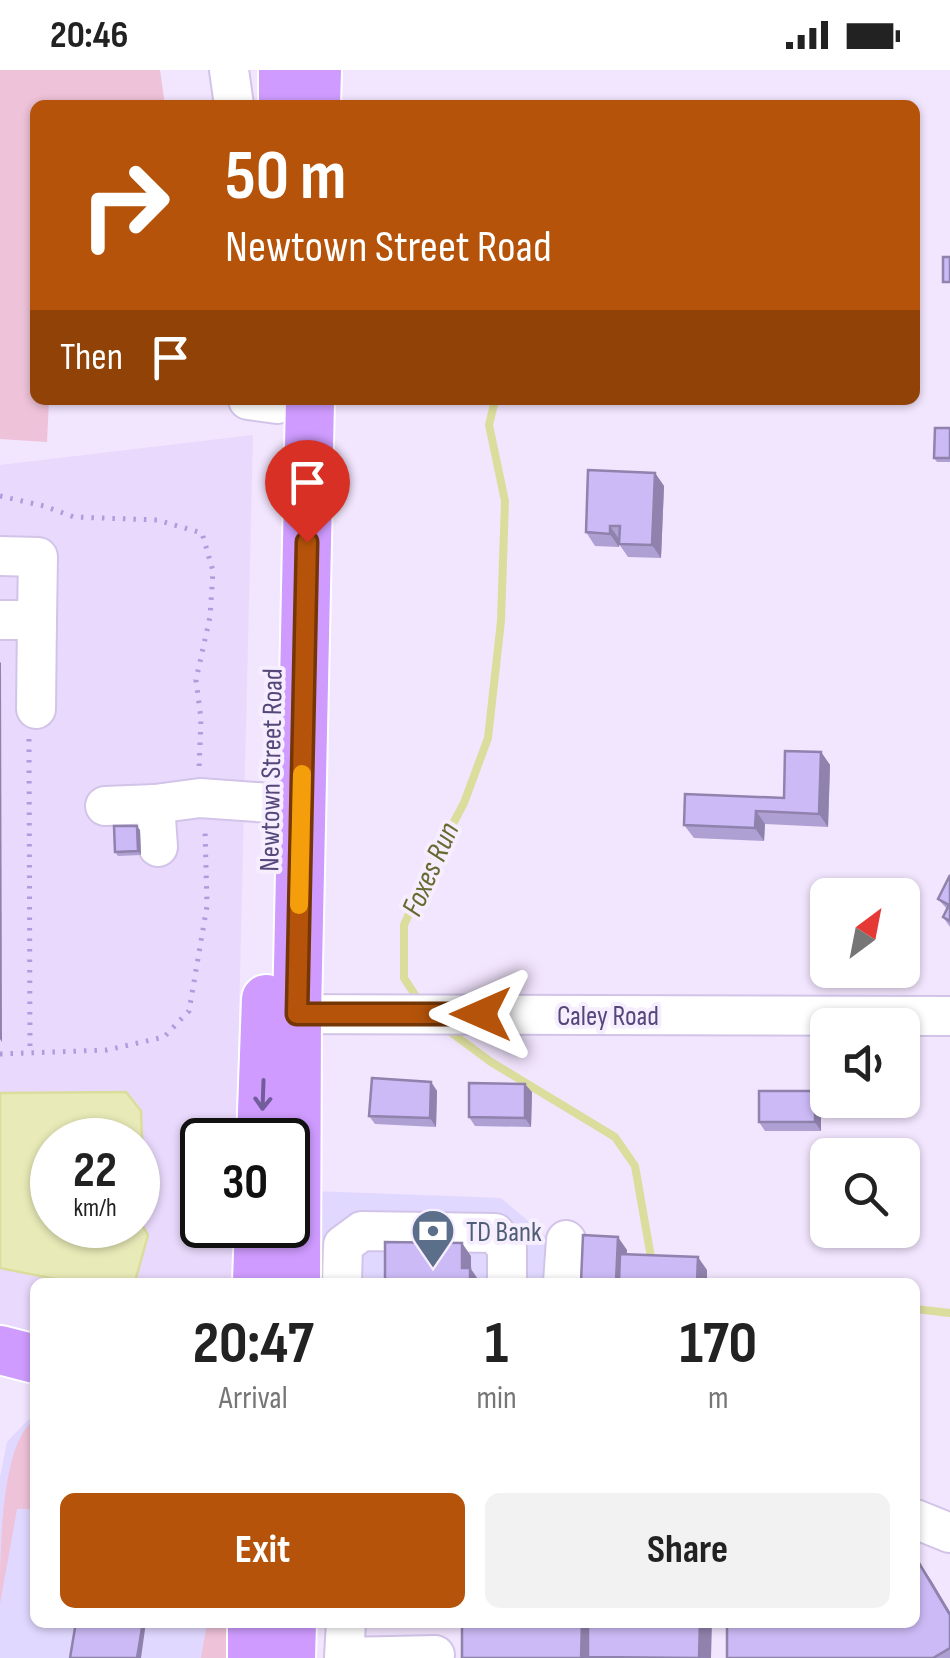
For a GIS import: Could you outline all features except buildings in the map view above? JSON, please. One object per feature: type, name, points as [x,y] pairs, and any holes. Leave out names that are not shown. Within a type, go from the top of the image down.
[{"type":"main road","points":[[283,100],[284,70]]},
{"type":"main road","points":[[316,100],[317,70]]},
{"type":"main road","name":"Newtown Street Road","points":[[278,405],[270,803],[296,1278]]},
{"type":"main road","name":"Newtown Street Road","points":[[264,1118],[281,1014],[278,405]]},
{"type":"main road","points":[[257,1278],[258,1248]]},
{"type":"main road","points":[[0,1350],[30,1358]]},
{"type":"main road","points":[[0,1384],[30,1391]]},
{"type":"main road","points":[[252,1628],[252,1658]]},
{"type":"main road","points":[[291,1658],[292,1628]]},
{"type":"street","points":[[229,70],[233,100]]},
{"type":"street","points":[[0,556],[38,557],[19,620],[36,709]]},
{"type":"street","points":[[105,806],[200,798],[270,803]]},
{"type":"street","points":[[156,804],[158,848]]},
{"type":"street","name":"Caley Road","points":[[281,1014],[950,1016]]},
{"type":"street","points":[[342,1278],[343,1245],[362,1231],[495,1233],[507,1248],[507,1278]]},
{"type":"street","points":[[563,1278],[566,1240]]},
{"type":"street","points":[[920,1521],[950,1533]]},
{"type":"street","points":[[346,1628],[344,1658],[435,1655]]},
{"type":"path","points":[[30,1051],[28,743],[36,709]]},
{"type":"shaded area","points":[[0,70],[160,70],[164,100],[30,100],[30,405],[49,405],[47,442],[0,439]]},
{"type":"shaded area","points":[[253,435],[237,1118],[180,1118],[180,1248],[235,1248],[235,1278],[30,1278],[30,1342],[0,1333],[0,465]]},
{"type":"shaded area","points":[[126,1092],[141,1111],[141,1118],[30,1118],[30,1248],[144,1248],[136,1278],[50,1278],[0,1268],[0,1093]]},
{"type":"shaded area","points":[[314,1191],[501,1198],[547,1237],[546,1278],[314,1278]]},
{"type":"shaded area","points":[[28,1420],[30,1628],[239,1628],[240,1658],[0,1658],[0,1477],[7,1442]]},
{"type":"shaded area","points":[[30,1425],[30,1509],[17,1509],[0,1604],[4,1503],[23,1432]]},
{"type":"shaded area","points":[[206,1628],[237,1628],[238,1658],[201,1658]]},
{"type":"waterway","name":"Foxes Run","points":[[421,1004],[404,978],[404,925],[464,803],[488,738],[501,621],[505,501],[489,425],[494,405]]},
{"type":"waterway","name":"Foxes Run","points":[[445,1028],[491,1062],[615,1137],[635,1166],[652,1263]]},
{"type":"waterway","name":"Foxes Run","points":[[920,1310],[950,1313]]},
{"type":"slow traffic","points":[[299,905],[302,774]]},
{"type":"place","name":"TD Bank","points":[[433,1269]]},
{"type":"route","points":[[307,542],[297,1014],[481,1014]]}]
